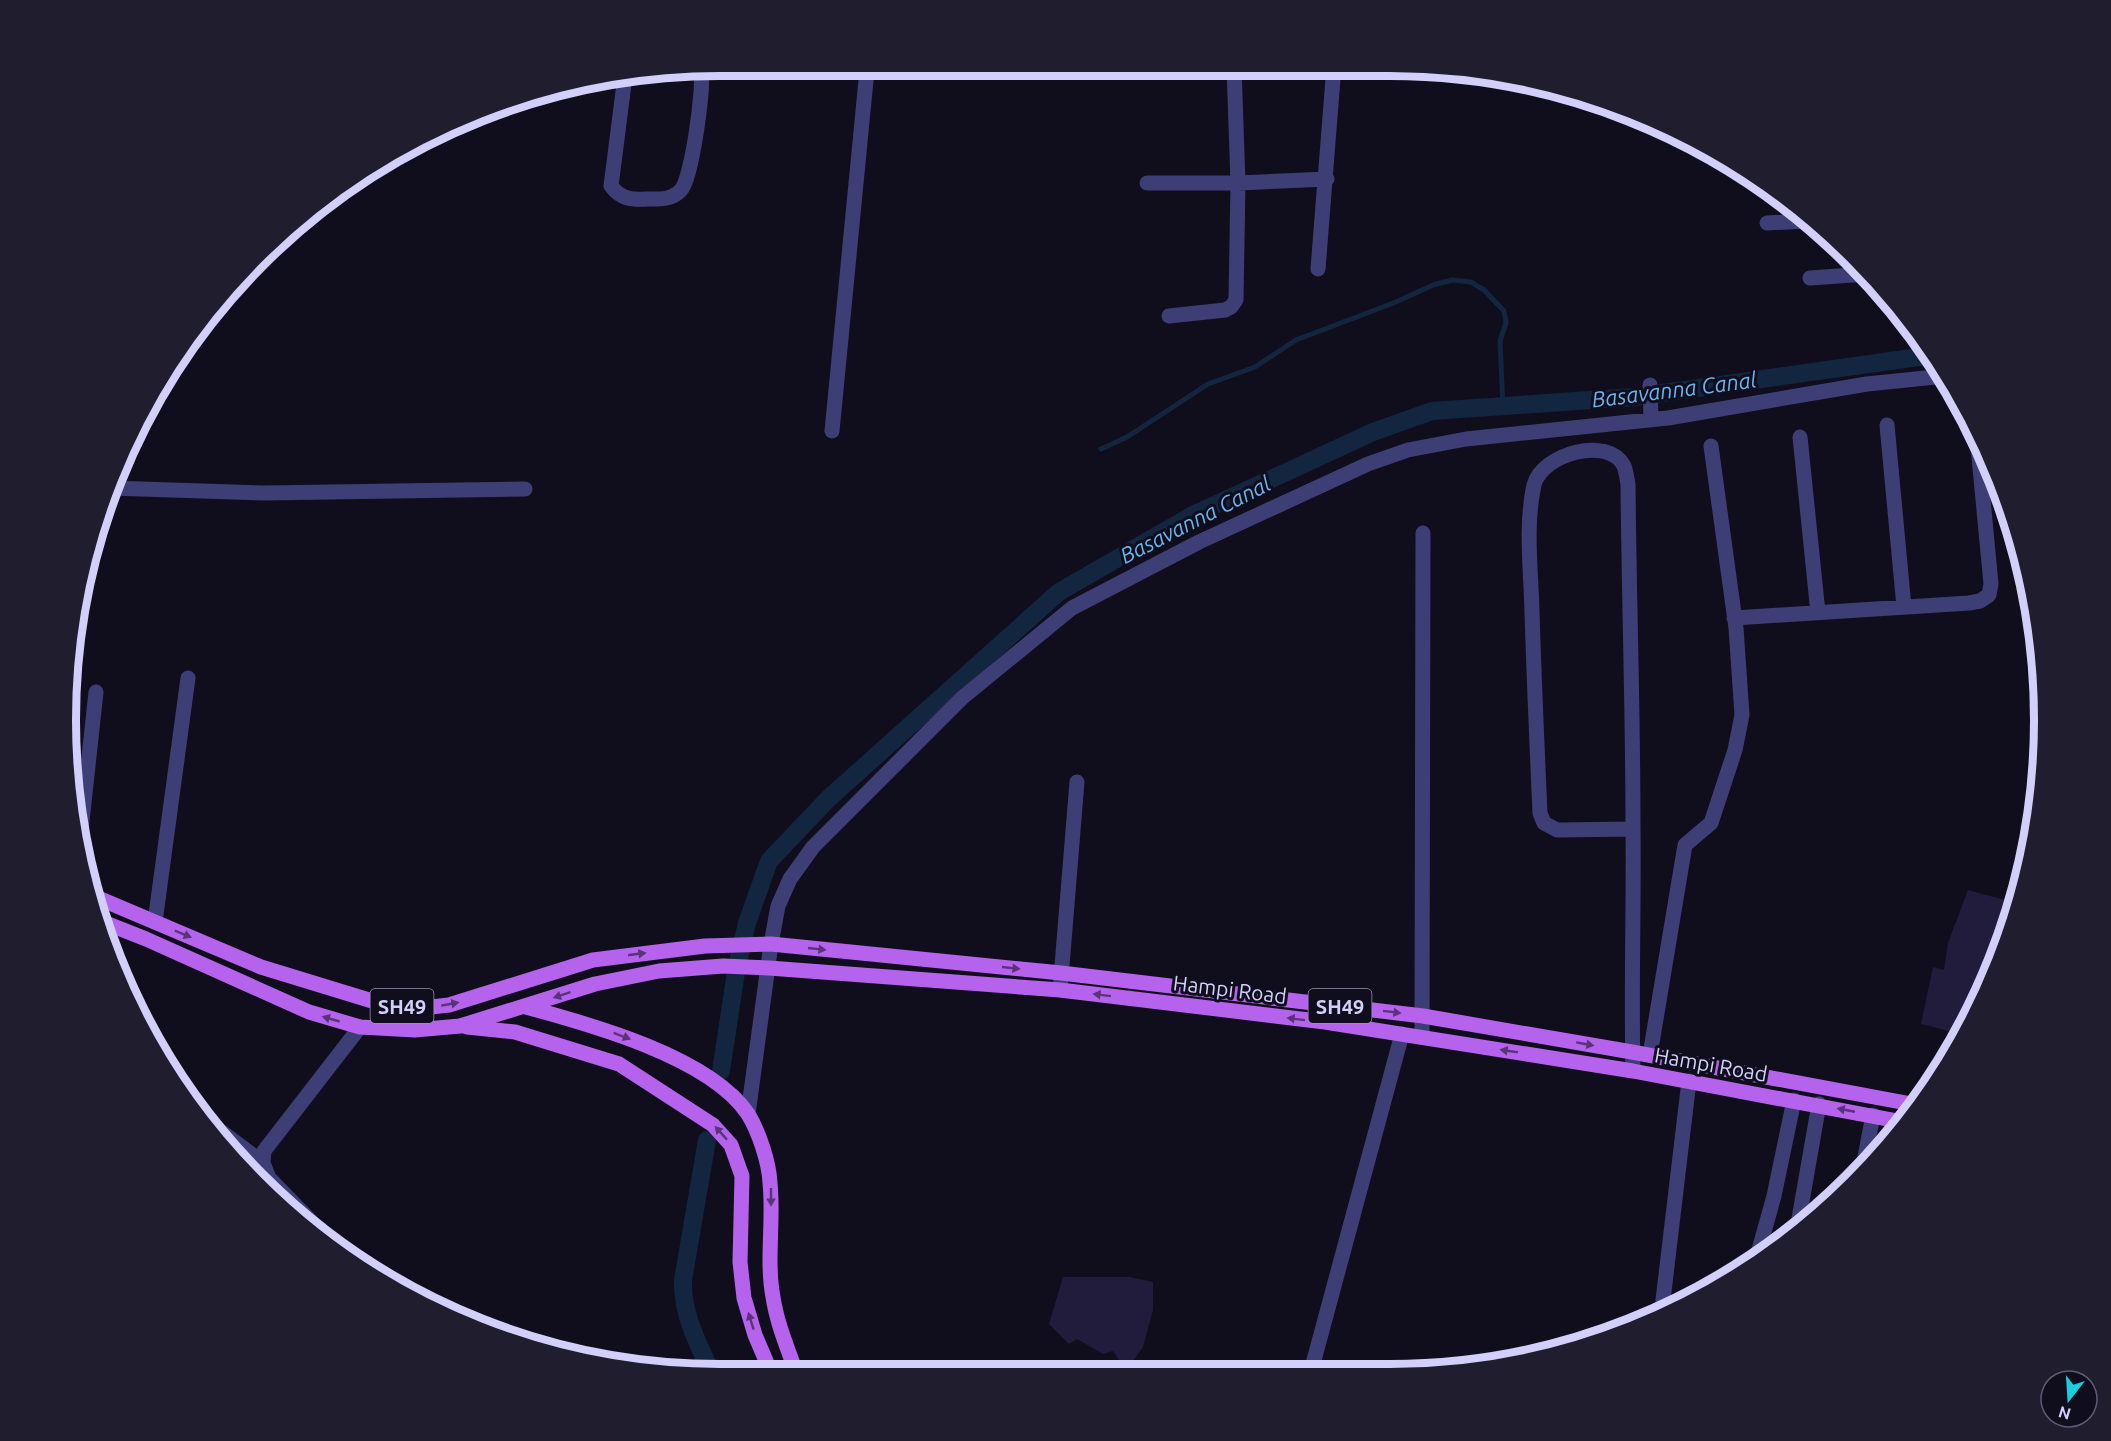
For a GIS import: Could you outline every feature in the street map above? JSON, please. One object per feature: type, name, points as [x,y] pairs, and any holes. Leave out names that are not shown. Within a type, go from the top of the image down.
[{"type":"main road","name":"SH49","points":[[102,900],[261,967],[382,1004],[422,1008],[473,999],[593,960],[764,944],[1061,973],[1423,1016],[1650,1055],[1907,1104]]},
{"type":"main road","name":"SH49","points":[[110,925],[309,1012],[360,1027],[415,1030],[460,1026],[595,984],[659,971],[723,966],[764,967]]},
{"type":"main road","name":"Hampi Road","points":[[764,967],[1060,990],[1402,1034],[1633,1071],[1895,1120]]},
{"type":"main road","points":[[525,1006],[644,1045],[716,1083],[748,1114],[761,1145],[770,1181],[772,1295],[780,1330],[793,1364]]},
{"type":"main road","points":[[460,1026],[515,1032],[619,1064],[713,1125],[731,1144],[742,1176],[740,1262],[744,1298],[755,1335],[767,1364]]},
{"type":"street","points":[[832,431],[866,76]]},
{"type":"street","points":[[1169,316],[1225,310],[1234,304],[1238,183],[1234,76]]},
{"type":"street","points":[[1318,269],[1333,76]]},
{"type":"street","points":[[624,84],[611,186],[618,195],[631,200],[669,199],[682,189],[690,170],[700,77]]},
{"type":"street","points":[[1147,183],[1238,183],[1327,178]]},
{"type":"street","points":[[1767,224],[1797,222]]},
{"type":"street","points":[[1810,278],[1855,275]]},
{"type":"street","points":[[748,1114],[764,967],[764,944],[790,879],[813,847],[962,698],[1072,608],[1199,542],[1368,464],[1407,450],[1466,439],[1867,384],[1935,377]]},
{"type":"street","points":[[1650,385],[1651,414]]},
{"type":"street","points":[[1887,425],[1904,608]]},
{"type":"street","points":[[1800,437],[1818,613]]},
{"type":"street","points":[[1650,1055],[1685,845],[1711,823],[1720,803],[1742,715],[1734,618],[1711,446]]},
{"type":"street","points":[[1633,829],[1557,830],[1544,823],[1540,813],[1533,684],[1530,522],[1534,482],[1554,459],[1569,454],[1600,450],[1615,456],[1624,466],[1628,484],[1633,829],[1633,1071]]},
{"type":"street","points":[[1734,618],[1980,602],[1989,595],[1991,584],[1979,462]]},
{"type":"street","points":[[120,489],[264,493],[525,489]]},
{"type":"street","points":[[1422,1037],[1423,534]]},
{"type":"street","points":[[155,922],[188,678]]},
{"type":"street","points":[[83,811],[96,692]]},
{"type":"street","points":[[1060,990],[1077,782]]},
{"type":"street","points":[[262,1163],[264,1151],[360,1027]]},
{"type":"street","points":[[1313,1364],[1402,1034]]},
{"type":"street","points":[[1664,1303],[1689,1081]]},
{"type":"street","points":[[1760,1248],[1774,1196],[1794,1100]]},
{"type":"street","points":[[1799,1218],[1819,1104]]},
{"type":"street","points":[[1865,1155],[1873,1115]]},
{"type":"street","points":[[232,1140],[262,1163],[275,1185]]},
{"type":"building","points":[[1968,890],[2009,901],[1985,967],[1953,1032],[1921,1024],[1933,967],[1944,970],[1948,943]]},
{"type":"building","points":[[1063,1277],[1130,1277],[1153,1282],[1153,1310],[1143,1347],[1133,1361],[1121,1363],[1113,1351],[1103,1354],[1077,1339],[1069,1344],[1049,1324]]},
{"type":"waterway","points":[[1101,449],[1127,437],[1208,384],[1255,367],[1296,340],[1396,302],[1433,285],[1452,280],[1471,282],[1484,290],[1504,311],[1506,323],[1500,341],[1503,408]]},
{"type":"waterway","name":"Basavanna Canal","points":[[721,1071],[736,972],[747,923],[769,861],[829,798],[1059,592],[1191,516],[1373,432],[1432,411],[1634,397],[1921,357]]},
{"type":"waterway","name":"Basavanna Canal","points":[[707,1140],[683,1280],[683,1293],[688,1317],[707,1364]]}]
